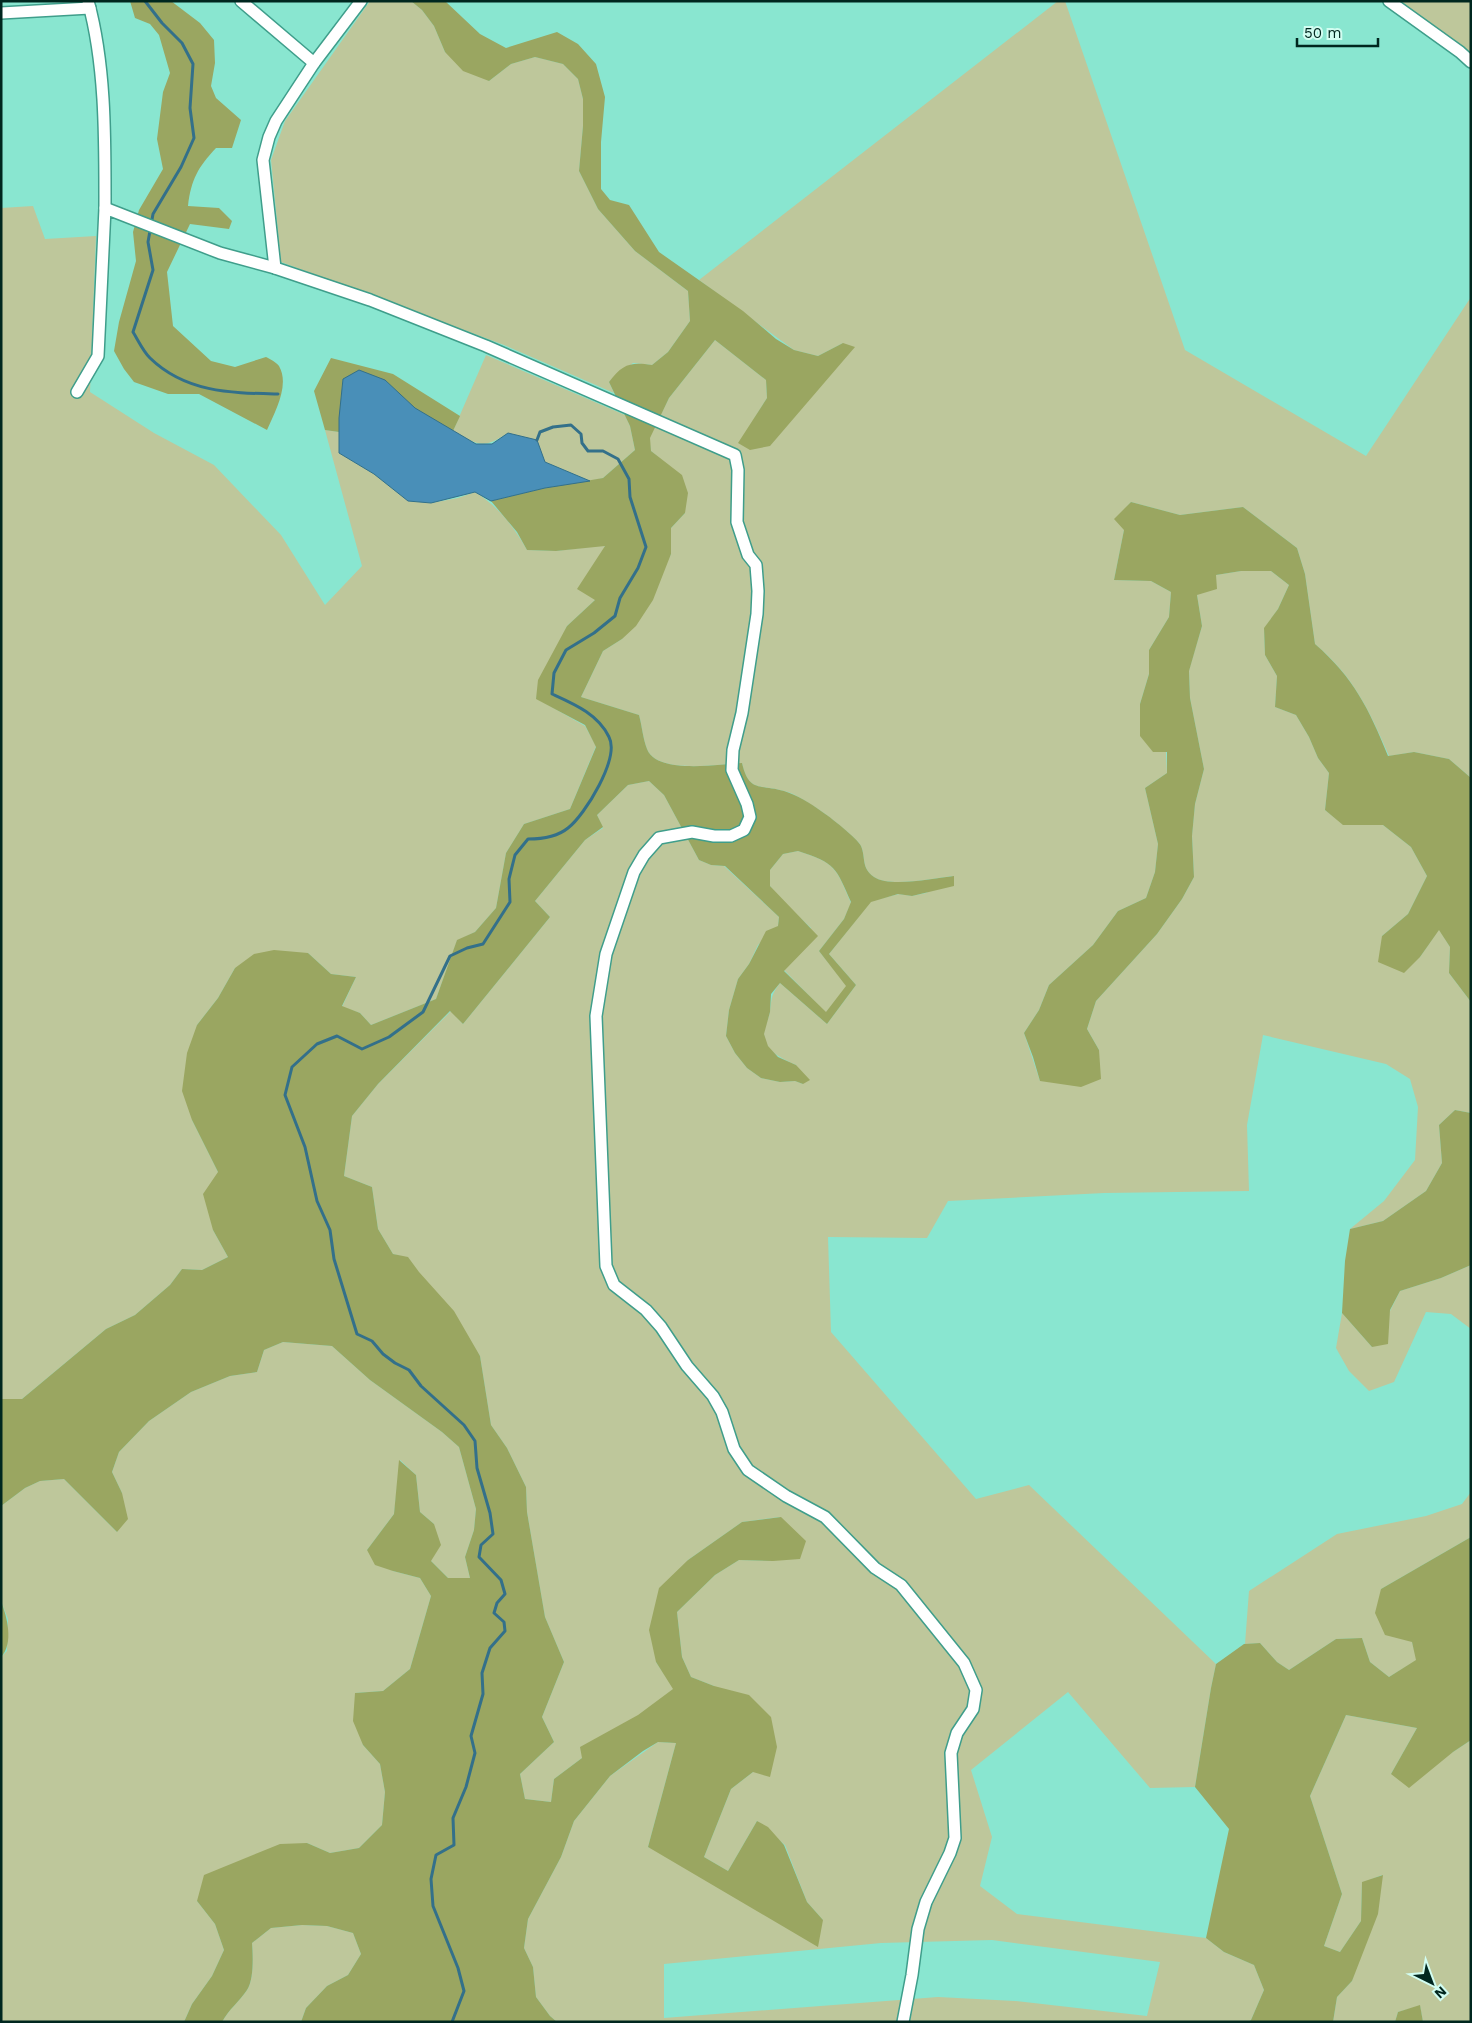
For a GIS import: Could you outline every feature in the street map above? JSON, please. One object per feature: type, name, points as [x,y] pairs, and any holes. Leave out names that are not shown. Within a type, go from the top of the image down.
[{"type":"street","points":[[241,1],[314,63]]},
{"type":"street","points":[[275,268],[263,160],[269,137],[276,121],[314,63],[362,1]]},
{"type":"street","points":[[1389,1],[1471,62]]},
{"type":"street","points":[[1,13],[89,5],[99,60],[105,153],[105,208],[98,356],[77,392]]},
{"type":"street","points":[[105,208],[220,253],[275,268],[370,300],[486,346],[735,455],[738,470],[737,522],[748,555],[756,565],[758,591],[742,713],[733,750],[732,770],[747,804],[750,817],[744,830],[731,836],[714,836],[692,832],[659,838],[644,855],[634,872],[606,954],[596,1016],[606,1266],[614,1286],[646,1310],[661,1327],[687,1366],[713,1396],[722,1412],[734,1449],[748,1470],[786,1496],[825,1517],[875,1568],[901,1585],[964,1664],[976,1690],[973,1709],[957,1733],[951,1753],[955,1838],[950,1853],[926,1902],[918,1929],[912,1976],[903,2022]]},
{"type":"green space","points":[[130,1],[171,1],[200,23],[214,40],[215,63],[211,86],[216,98],[241,120],[232,148],[216,148],[204,161],[193,181],[188,206],[219,208],[232,221],[229,229],[190,224],[167,272],[173,326],[211,361],[235,367],[266,357],[279,366],[283,381],[282,390],[267,430],[199,394],[168,394],[134,382],[114,351],[119,322],[136,261],[133,232],[139,210],[163,169],[157,139],[163,92],[170,73],[159,35],[150,24],[135,18]]},
{"type":"green space","points":[[370,1],[411,1],[422,10],[434,26],[445,52],[489,81],[511,64],[535,57],[563,64],[578,79],[583,99],[579,171],[598,209],[635,251],[688,291],[690,321],[668,352],[652,365],[633,363],[609,382],[614,393],[504,345],[281,262],[271,160],[285,121]]},
{"type":"green space","points":[[411,1],[445,1],[480,34],[506,48],[557,32],[578,44],[596,64],[605,97],[601,142],[601,189],[610,200],[629,205],[659,252],[743,311],[776,339],[794,350],[818,356],[843,343],[855,347],[770,446],[750,450],[738,443],[767,398],[766,380],[715,340],[669,398],[650,438],[651,451],[682,475],[688,493],[685,513],[671,528],[671,554],[653,600],[636,626],[622,639],[603,651],[581,697],[639,715],[647,749],[653,757],[663,762],[690,766],[742,763],[748,779],[757,786],[784,791],[808,802],[836,822],[859,843],[865,866],[874,877],[891,882],[902,882],[954,876],[954,886],[912,896],[898,894],[871,902],[829,954],[856,985],[827,1024],[780,983],[771,994],[770,1012],[764,1034],[768,1046],[778,1057],[796,1065],[810,1080],[803,1084],[795,1081],[780,1082],[761,1078],[747,1068],[735,1053],[726,1036],[729,1010],[738,979],[749,964],[766,931],[778,926],[779,917],[725,866],[711,865],[699,860],[664,795],[649,781],[628,785],[597,815],[603,827],[585,840],[535,901],[550,917],[463,1024],[450,1011],[378,1084],[352,1116],[344,1176],[372,1187],[378,1229],[393,1254],[408,1257],[454,1311],[480,1356],[491,1425],[507,1448],[526,1487],[527,1512],[545,1617],[564,1662],[542,1717],[554,1742],[520,1774],[525,1799],[551,1802],[554,1779],[582,1758],[580,1747],[638,1715],[673,1689],[656,1662],[649,1630],[659,1588],[688,1560],[742,1522],[781,1517],[806,1541],[800,1559],[773,1561],[739,1560],[715,1575],[677,1612],[682,1657],[691,1677],[714,1686],[749,1695],[771,1717],[777,1747],[770,1777],[753,1772],[731,1789],[704,1857],[728,1871],[757,1821],[768,1827],[784,1845],[807,1902],[823,1920],[818,1947],[648,1847],[676,1743],[658,1742],[610,1776],[574,1821],[561,1857],[528,1919],[524,1948],[533,1967],[536,1997],[550,2016],[557,2022],[301,2022],[306,2008],[327,1986],[348,1975],[361,1954],[353,1933],[327,1926],[302,1925],[271,1928],[252,1943],[253,1954],[249,1986],[222,2022],[184,2022],[192,2004],[212,1976],[224,1950],[215,1924],[197,1901],[204,1875],[280,1844],[307,1843],[330,1853],[359,1848],[382,1825],[385,1792],[380,1764],[363,1745],[353,1721],[355,1693],[383,1691],[410,1669],[431,1596],[420,1578],[375,1565],[367,1550],[394,1514],[399,1460],[416,1475],[420,1512],[434,1524],[441,1545],[431,1561],[448,1578],[470,1578],[465,1557],[474,1530],[476,1509],[459,1447],[442,1432],[370,1380],[332,1346],[283,1342],[264,1350],[257,1372],[230,1376],[191,1392],[149,1421],[119,1452],[112,1472],[122,1493],[128,1519],[117,1532],[64,1479],[40,1481],[25,1488],[1,1506],[1,1399],[22,1399],[106,1329],[135,1315],[170,1285],[182,1269],[202,1270],[228,1257],[213,1230],[203,1194],[218,1172],[192,1120],[182,1091],[187,1053],[197,1025],[218,998],[235,968],[254,954],[274,950],[308,953],[331,974],[356,977],[342,1006],[360,1013],[371,1025],[436,999],[457,940],[475,932],[496,908],[506,853],[524,824],[570,809],[596,747],[585,725],[536,699],[538,680],[567,626],[595,600],[577,589],[605,546],[556,551],[527,550],[517,532],[491,501],[545,488],[603,478],[635,450],[630,426],[609,382],[619,371],[632,364],[652,365],[668,352],[690,321],[688,291],[635,251],[598,209],[579,171],[583,99],[578,79],[563,64],[535,57],[511,64],[489,81],[463,71],[445,52],[434,26],[422,10]],"holes":[[[798,851],[828,863],[833,868],[842,881],[851,902],[844,919],[819,951],[846,986],[826,1012],[784,971],[818,936],[770,886],[770,870],[783,854]]]},
{"type":"green space","points":[[1058,1],[1065,1],[1185,350],[1366,456],[1471,297],[1471,778],[1449,759],[1414,752],[1389,756],[1359,695],[1329,656],[1315,644],[1305,574],[1297,548],[1243,507],[1180,515],[1131,502],[1124,510],[1124,530],[1114,580],[1151,581],[1171,592],[1169,617],[1149,650],[1149,674],[1140,704],[1166,752],[1167,773],[1145,788],[1158,844],[1155,872],[1146,898],[1118,911],[1093,945],[1049,985],[1039,1010],[1024,1033],[1040,1081],[1099,1050],[1087,1029],[1096,1001],[1157,934],[1182,899],[1194,877],[1192,835],[1195,804],[1204,769],[1190,698],[1189,670],[1202,626],[1197,595],[1216,575],[1241,571],[1271,571],[1289,585],[1278,609],[1264,629],[1265,655],[1277,676],[1275,707],[1296,715],[1309,737],[1318,758],[1329,773],[1325,810],[1344,825],[1383,825],[1411,847],[1427,876],[1408,914],[1382,936],[1420,957],[1439,929],[1450,947],[1449,973],[1471,1002],[1471,1113],[1455,1110],[1439,1125],[1442,1163],[1426,1191],[1383,1221],[1350,1229],[1384,1201],[1415,1160],[1418,1107],[1410,1079],[1386,1064],[1263,1035],[1247,1125],[1249,1191],[1104,1193],[948,1201],[927,1238],[828,1237],[831,1332],[976,1499],[1029,1485],[1216,1664],[1195,1787],[1150,1788],[1068,1692],[971,1770],[992,1837],[980,1886],[1017,1914],[1206,1938],[1224,1952],[1254,1965],[1264,1990],[1251,2020],[1248,2022],[557,2022],[550,2016],[536,1997],[533,1967],[524,1948],[528,1919],[561,1857],[574,1821],[610,1776],[658,1742],[676,1743],[648,1847],[823,1920],[807,1902],[785,1845],[757,1821],[728,1871],[704,1857],[731,1789],[753,1772],[714,1686],[691,1677],[682,1657],[677,1612],[715,1575],[739,1560],[773,1561],[780,1517],[742,1522],[688,1560],[656,1662],[674,1689],[554,1779],[551,1802],[525,1799],[520,1774],[554,1742],[542,1717],[564,1662],[545,1617],[527,1512],[526,1487],[507,1448],[491,1425],[480,1356],[408,1258],[393,1254],[378,1229],[372,1187],[344,1176],[352,1116],[378,1084],[451,1011],[463,1024],[550,917],[535,901],[585,840],[603,828],[597,815],[628,785],[649,781],[664,795],[699,860],[711,865],[724,866],[779,917],[778,926],[758,945],[749,964],[738,979],[729,1010],[726,1036],[735,1053],[747,1068],[761,1078],[780,1082],[795,1081],[803,1084],[796,1065],[775,1054],[765,1040],[764,1031],[772,996],[780,983],[827,1024],[856,985],[829,954],[871,901],[899,894],[912,896],[926,893],[953,876],[901,882],[891,882],[874,877],[865,866],[861,846],[858,842],[848,832],[806,801],[788,792],[757,786],[748,779],[742,763],[690,766],[663,762],[653,757],[647,749],[639,715],[581,697],[603,651],[622,639],[671,554],[671,528],[685,513],[664,462],[651,451],[649,438],[669,398],[715,340],[766,380],[767,398],[754,419],[843,343],[818,356],[794,350],[699,280]],"holes":[[[992,1940],[1160,1962],[1147,2016],[1015,2001],[938,1997],[664,2018],[664,1964],[881,1943]]]},
{"type":"green space","points":[[1398,1],[1471,1],[1471,55]]},
{"type":"green space","points":[[33,206],[45,239],[96,236],[90,392],[154,433],[214,465],[281,535],[325,605],[362,566],[325,430],[339,432],[339,453],[374,474],[408,501],[431,503],[458,498],[475,492],[505,518],[527,550],[556,551],[605,545],[595,600],[567,626],[536,698],[585,726],[596,746],[570,809],[524,824],[506,853],[496,908],[475,932],[457,941],[436,999],[371,1025],[360,1013],[342,1007],[356,977],[331,974],[308,953],[235,968],[218,998],[197,1025],[192,1120],[218,1172],[213,1230],[228,1257],[202,1270],[182,1269],[170,1285],[135,1315],[106,1329],[22,1399],[1,1399],[1,208]]},
{"type":"green space","points":[[486,355],[625,415],[630,426],[635,450],[603,478],[590,481],[545,462],[508,433],[492,442],[480,444],[468,440],[453,431]]},
{"type":"green space","points":[[331,358],[393,374],[460,416],[453,431],[414,408],[385,380],[343,379],[339,432],[325,430],[314,391]]},
{"type":"green space","points":[[1131,502],[1180,515],[1243,507],[1297,548],[1305,574],[1315,644],[1340,669],[1359,695],[1374,723],[1388,756],[1414,752],[1449,759],[1471,778],[1471,1002],[1449,973],[1450,947],[1439,930],[1420,957],[1404,973],[1378,962],[1382,936],[1408,914],[1427,876],[1411,847],[1383,825],[1343,825],[1325,810],[1329,773],[1318,758],[1309,737],[1296,715],[1275,707],[1277,676],[1265,655],[1264,628],[1278,609],[1289,585],[1271,571],[1241,571],[1216,575],[1217,589],[1197,595],[1202,626],[1189,671],[1190,698],[1204,769],[1195,804],[1192,836],[1194,877],[1182,899],[1157,934],[1096,1001],[1087,1029],[1099,1050],[1101,1079],[1081,1087],[1040,1081],[1024,1033],[1039,1010],[1049,985],[1093,945],[1118,911],[1146,898],[1155,872],[1158,844],[1145,788],[1167,773],[1167,752],[1153,752],[1140,736],[1140,704],[1149,674],[1149,650],[1169,617],[1171,592],[1151,581],[1114,580],[1124,530],[1114,519]]},
{"type":"green space","points":[[798,851],[828,863],[838,874],[851,903],[844,919],[819,951],[847,986],[826,1013],[784,970],[811,928],[780,899],[770,886],[770,870],[783,854]]},
{"type":"green space","points":[[1455,1110],[1471,1113],[1471,1265],[1441,1278],[1400,1291],[1390,1310],[1388,1344],[1372,1347],[1342,1313],[1345,1261],[1350,1229],[1383,1221],[1426,1191],[1442,1163],[1439,1125]]},
{"type":"green space","points":[[1471,1265],[1471,1329],[1451,1314],[1426,1312],[1394,1382],[1369,1391],[1349,1371],[1336,1348],[1342,1313],[1372,1347],[1400,1291],[1441,1278]]},
{"type":"green space","points":[[283,1342],[332,1346],[370,1380],[442,1432],[459,1447],[476,1509],[474,1530],[465,1557],[470,1578],[448,1578],[431,1561],[434,1524],[420,1512],[416,1475],[400,1460],[394,1514],[367,1550],[393,1571],[420,1578],[431,1596],[410,1669],[383,1691],[355,1693],[363,1745],[380,1764],[385,1792],[382,1825],[359,1848],[330,1853],[307,1843],[197,1901],[215,1924],[224,1950],[212,1976],[192,2004],[184,2022],[1,2022],[1,1657],[7,1651],[8,1619],[1,1601],[1,1506],[25,1488],[40,1481],[64,1479],[117,1532],[122,1493],[112,1472],[119,1452],[149,1421],[191,1392],[230,1376],[257,1372],[264,1350]]},
{"type":"green space","points":[[1471,1492],[1471,1537],[1381,1589],[1412,1642],[1417,1660],[1389,1677],[1370,1662],[1362,1638],[1336,1639],[1289,1670],[1277,1662],[1260,1643],[1245,1644],[1249,1591],[1337,1534],[1426,1516],[1462,1504]]},
{"type":"green space","points":[[1471,1537],[1471,1740],[1453,1752],[1409,1788],[1391,1774],[1417,1728],[1346,1715],[1310,1796],[1342,1894],[1324,1946],[1340,1952],[1361,1921],[1362,1882],[1383,1875],[1378,1914],[1352,1981],[1337,1997],[1333,2022],[1248,2022],[1251,2020],[1264,1990],[1254,1965],[1224,1952],[1206,1938],[1229,1829],[1195,1787],[1216,1664],[1244,1644],[1260,1643],[1277,1662],[1289,1670],[1336,1639],[1362,1638],[1370,1662],[1389,1677],[1416,1660],[1412,1642],[1385,1635],[1375,1613],[1381,1589]]},
{"type":"green space","points":[[1,1601],[7,1622],[8,1637],[5,1651],[1,1657]]},
{"type":"green space","points":[[1346,1715],[1417,1728],[1391,1774],[1453,1752],[1471,1740],[1471,2022],[1423,2022],[1420,2006],[1398,2012],[1395,2022],[1333,2022],[1337,1997],[1352,1981],[1382,1875],[1362,1883],[1361,1921],[1340,1952],[1324,1946],[1342,1894],[1310,1796]]},
{"type":"green space","points":[[302,1925],[327,1926],[353,1933],[361,1954],[348,1975],[327,1986],[306,2008],[301,2022],[222,2022],[249,1986],[253,1954],[252,1943],[271,1928]]},
{"type":"green space","points":[[1420,2005],[1423,2022],[1395,2022],[1398,2012]]},
{"type":"water","points":[[359,370],[385,380],[415,408],[476,444],[492,444],[508,433],[537,440],[545,462],[590,481],[545,488],[491,501],[475,492],[431,503],[408,501],[374,474],[339,453],[339,418],[343,379]]},
{"type":"waterway","points":[[145,1],[162,23],[182,43],[193,64],[190,108],[194,138],[181,167],[153,214],[148,242],[153,270],[133,332],[150,358],[164,370],[194,385],[244,393],[278,394]]},
{"type":"waterway","points":[[452,2022],[464,1991],[458,1968],[433,1906],[431,1879],[436,1855],[454,1845],[453,1818],[466,1787],[475,1753],[471,1736],[483,1694],[482,1673],[490,1648],[505,1631],[504,1622],[494,1613],[497,1603],[505,1594],[501,1580],[479,1557],[481,1545],[493,1534],[490,1513],[477,1468],[475,1441],[464,1425],[421,1386],[409,1370],[383,1354],[372,1341],[357,1334],[334,1259],[330,1230],[317,1201],[305,1147],[285,1095],[292,1067],[317,1044],[337,1036],[362,1049],[389,1037],[423,1012],[450,956],[467,948],[483,944],[510,902],[509,879],[515,855],[528,839],[549,837],[559,834],[568,828],[591,799],[605,772],[610,758],[611,746],[609,737],[599,722],[592,716],[577,706],[552,694],[554,673],[566,650],[594,633],[615,616],[620,598],[638,568],[646,547],[630,497],[629,479],[618,459],[603,451],[588,451],[582,443],[581,434],[571,425],[553,427],[540,432],[537,440]]}]
